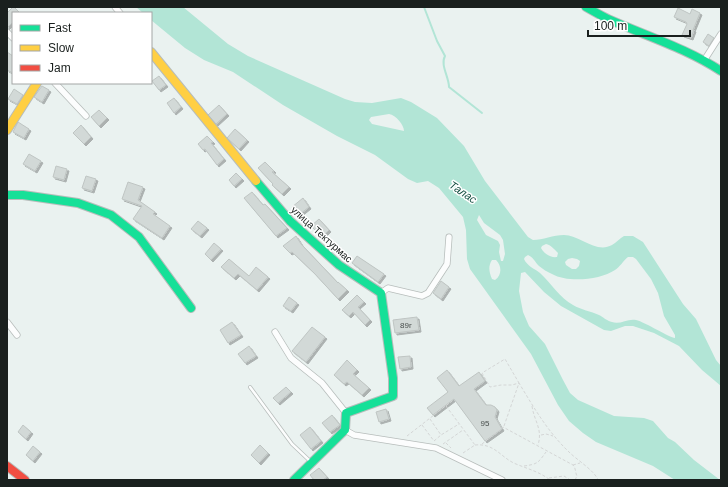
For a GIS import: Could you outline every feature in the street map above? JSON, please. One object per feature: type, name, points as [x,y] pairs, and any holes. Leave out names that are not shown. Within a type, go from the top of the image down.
[{"type":"street","points":[[586,7],[609,20],[705,59],[721,71]]},
{"type":"street","points":[[705,59],[721,34]]},
{"type":"street","name":"улица Тектурмас","points":[[152,53],[231,152],[290,221],[339,265],[381,293]]},
{"type":"street","points":[[7,130],[36,84]]},
{"type":"street","points":[[56,84],[86,116]]},
{"type":"street","points":[[7,195],[23,195],[78,203],[111,215],[139,237],[191,308]]},
{"type":"street","points":[[346,413],[393,396],[393,378],[381,293],[388,288],[422,296],[428,293],[447,264],[449,237]]},
{"type":"street","points":[[7,322],[17,335]]},
{"type":"street","points":[[275,332],[291,358],[322,383],[346,413],[346,430],[297,479]]},
{"type":"street","points":[[346,430],[354,435],[436,448],[502,480]]},
{"type":"street","points":[[7,466],[25,480]]},
{"type":"lane","points":[[250,387],[292,444],[312,463]]},
{"type":"path","points":[[519,383],[490,387],[482,373],[505,359],[547,428],[581,463],[594,474],[598,480]]},
{"type":"path","points":[[504,426],[519,383]]},
{"type":"path","points":[[399,443],[452,401]]},
{"type":"path","points":[[532,405],[540,436],[537,446]]},
{"type":"path","points":[[446,406],[475,445]]},
{"type":"path","points":[[430,419],[441,435]]},
{"type":"path","points":[[434,441],[459,424]]},
{"type":"path","points":[[422,425],[436,444]]},
{"type":"path","points":[[482,444],[503,427],[573,465],[577,476],[575,480],[571,478],[569,480],[564,476],[548,478]]},
{"type":"path","points":[[443,445],[463,429]]},
{"type":"path","points":[[540,436],[546,434],[554,436]]},
{"type":"path","points":[[456,458],[475,445],[482,444],[493,448],[515,463],[550,480]]},
{"type":"path","points":[[523,466],[535,465],[547,451]]},
{"type":"path","points":[[573,465],[581,463]]},
{"type":"water","name":"Талас","points":[[136,7],[183,7],[228,44],[248,56],[345,99],[355,102],[372,103],[401,98],[411,102],[437,118],[464,146],[485,181],[528,237],[533,240],[564,235],[576,238],[594,246],[606,247],[612,245],[624,236],[633,236],[643,242],[683,304],[696,319],[716,360],[721,366],[721,386],[702,370],[679,346],[654,333],[633,326],[625,326],[611,331],[604,330],[561,306],[544,292],[525,272],[521,273],[519,291],[523,312],[529,326],[545,344],[570,393],[578,400],[614,416],[644,418],[653,421],[668,438],[675,442],[694,460],[720,480],[675,480],[653,466],[596,442],[569,421],[558,405],[531,354],[470,269],[467,259],[466,230],[463,217],[439,188],[428,181],[417,183],[408,179],[375,155],[337,136],[283,105],[233,72],[204,60],[185,48],[152,21],[152,12],[142,12]],"holes":[[[389,114],[394,116],[399,121],[403,126],[404,131],[372,124],[369,120],[371,117]],[[479,215],[484,223],[500,235],[503,240],[505,254],[503,261],[501,261],[499,252],[500,245],[498,241],[486,235],[477,220]],[[546,244],[552,247],[558,253],[557,257],[548,255],[541,248]],[[528,255],[533,258],[539,266],[548,272],[566,279],[584,279],[601,276],[617,269],[628,257],[633,257],[651,279],[658,293],[664,316],[675,335],[675,338],[636,320],[615,323],[576,307],[568,302],[540,273],[529,265],[525,261],[525,257]],[[572,258],[580,261],[579,266],[576,269],[572,269],[566,265],[565,262]],[[492,260],[496,260],[500,270],[499,276],[495,280],[492,279],[489,269]]]},
{"type":"building","points":[[13,7],[19,12],[12,12],[12,23],[7,28],[7,13]]},
{"type":"building","points":[[678,8],[690,14],[692,9],[700,13],[691,38],[682,35],[687,24],[686,22],[674,17]]},
{"type":"building","points":[[708,34],[714,38],[709,46],[703,42]]},
{"type":"building","points":[[7,52],[12,55],[12,72],[7,70]]},
{"type":"building","points":[[159,76],[166,85],[159,90],[152,81]]},
{"type":"building","points":[[42,86],[49,90],[42,102],[34,97]]},
{"type":"building","points":[[14,89],[23,95],[17,104],[8,99]]},
{"type":"building","points":[[174,98],[181,107],[174,113],[167,103]]},
{"type":"building","points":[[219,105],[227,114],[216,124],[208,115]]},
{"type":"building","points":[[99,110],[107,118],[99,126],[91,117]]},
{"type":"building","points":[[18,122],[29,129],[24,138],[13,132]]},
{"type":"building","points":[[81,125],[91,137],[84,144],[73,133]]},
{"type":"building","points":[[235,129],[247,140],[239,149],[227,138]]},
{"type":"building","points":[[207,136],[213,142],[211,143],[224,159],[217,165],[205,149],[203,150],[198,144]]},
{"type":"building","points":[[29,154],[41,161],[35,171],[23,164]]},
{"type":"building","points":[[265,162],[274,171],[272,172],[289,187],[282,194],[272,185],[273,184],[258,168]]},
{"type":"building","points":[[56,166],[67,169],[64,180],[53,177]]},
{"type":"building","points":[[236,173],[242,179],[234,186],[229,180]]},
{"type":"building","points":[[86,176],[96,179],[92,191],[82,188]]},
{"type":"building","points":[[128,182],[143,187],[138,200],[155,212],[153,214],[170,226],[162,238],[133,219],[142,206],[122,199]]},
{"type":"building","points":[[252,192],[287,228],[276,236],[244,198]]},
{"type":"building","points":[[303,198],[309,207],[299,215],[292,207]]},
{"type":"building","points":[[319,219],[329,230],[322,237],[311,226]]},
{"type":"building","points":[[198,221],[207,228],[200,236],[191,229]]},
{"type":"building","points":[[296,236],[301,244],[338,283],[347,290],[338,299],[314,273],[292,252],[290,253],[283,246]]},
{"type":"building","points":[[214,243],[221,249],[211,260],[205,254]]},
{"type":"building","points":[[357,256],[384,274],[378,282],[352,263]]},
{"type":"building","points":[[229,259],[249,276],[256,267],[268,277],[257,290],[238,274],[234,278],[221,267]]},
{"type":"building","points":[[441,281],[449,287],[441,299],[433,293]]},
{"type":"building","points":[[357,295],[364,302],[358,307],[370,320],[365,325],[353,312],[349,316],[342,310]]},
{"type":"building","points":[[289,297],[297,303],[291,311],[283,306]]},
{"type":"building","points":[[417,317],[419,330],[395,333],[393,320]]},
{"type":"building","points":[[232,322],[241,335],[228,343],[220,330]]},
{"type":"building","points":[[312,327],[325,337],[306,362],[292,351]]},
{"type":"building","points":[[249,346],[256,356],[245,363],[238,354]]},
{"type":"building","points":[[410,356],[411,367],[400,369],[398,357]]},
{"type":"building","points":[[347,360],[357,370],[353,374],[369,388],[362,395],[347,382],[344,384],[334,375]]},
{"type":"building","points":[[447,370],[459,386],[479,372],[485,381],[474,389],[486,405],[495,407],[497,410],[495,417],[502,429],[485,441],[454,399],[433,415],[427,408],[448,392],[437,378]]},
{"type":"building","points":[[286,387],[291,392],[278,403],[273,398]]},
{"type":"building","points":[[386,409],[389,419],[379,422],[376,412]]},
{"type":"building","points":[[332,415],[340,425],[330,432],[322,423]]},
{"type":"building","points":[[23,425],[31,432],[26,439],[18,432]]},
{"type":"building","points":[[310,427],[321,441],[311,449],[300,435]]},
{"type":"building","points":[[260,445],[268,453],[259,463],[251,455]]},
{"type":"building","points":[[33,446],[40,452],[33,461],[26,455]]},
{"type":"building","points":[[319,468],[327,477],[323,480],[314,480],[310,475]]},
{"type":"waterway","points":[[424,7],[437,41],[445,56],[444,67],[449,87],[482,113]]},
{"type":"traffic: fast","points":[[586,7],[608,19],[694,56],[721,71]]},
{"type":"traffic: fast","points":[[256,181],[290,221],[339,265],[381,293],[393,378],[393,396],[346,413],[345,430],[294,480]]},
{"type":"traffic: fast","points":[[7,195],[23,195],[78,203],[111,215],[139,237],[191,308]]},
{"type":"traffic: slow","points":[[152,53],[256,181]]},
{"type":"traffic: slow","points":[[7,130],[36,84]]},
{"type":"traffic: jam","points":[[7,466],[25,480]]}]
